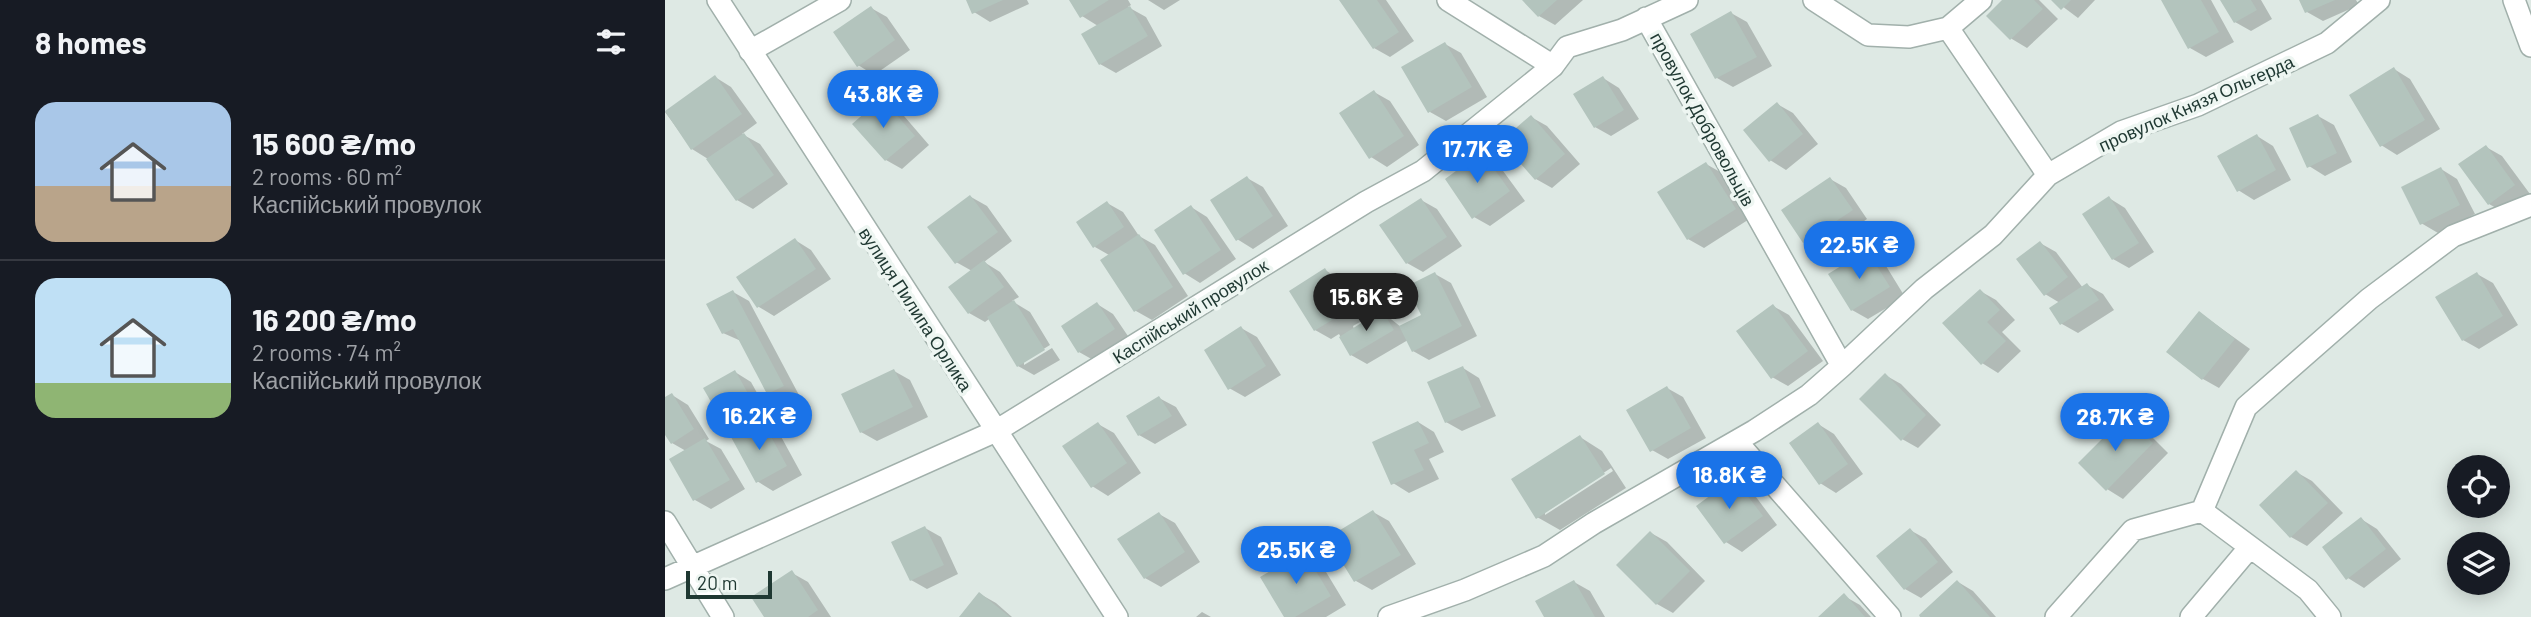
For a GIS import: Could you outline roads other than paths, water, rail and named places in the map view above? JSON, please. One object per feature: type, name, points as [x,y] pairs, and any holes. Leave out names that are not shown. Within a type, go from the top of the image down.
[{"type":"street","name":"вулиця Пилипа Орлика","points":[[717,0],[1117,617]]},
{"type":"street","points":[[750,51],[840,0]]},
{"type":"street","points":[[1448,0],[1553,66]]},
{"type":"street","name":"Каспійський провулок","points":[[665,579],[996,431],[1366,202],[1423,171],[1553,66],[1567,47],[1622,30],[1687,0]]},
{"type":"street","points":[[1814,0],[1868,35],[1909,37],[1948,28],[1981,0]]},
{"type":"street","points":[[2514,0],[2531,46]]},
{"type":"street","name":"провулок Князя Ольгерда","points":[[1389,617],[1465,590],[1544,556],[1594,523],[1737,442],[1809,395],[1924,289],[1993,235],[2048,175],[2121,132],[2198,104],[2327,43],[2378,1]]},
{"type":"street","name":"провулок Добровольців","points":[[1646,18],[1842,366]]},
{"type":"street","points":[[1948,28],[2048,175]]},
{"type":"street","points":[[2202,511],[2246,407],[2369,299],[2453,236],[2531,205]]},
{"type":"street","points":[[1737,442],[1890,617]]},
{"type":"street","points":[[2202,511],[2308,590],[2330,617]]},
{"type":"street","points":[[2056,617],[2133,530],[2202,511]]},
{"type":"street","points":[[665,523],[723,617]]},
{"type":"street","points":[[2191,617],[2250,547]]}]
